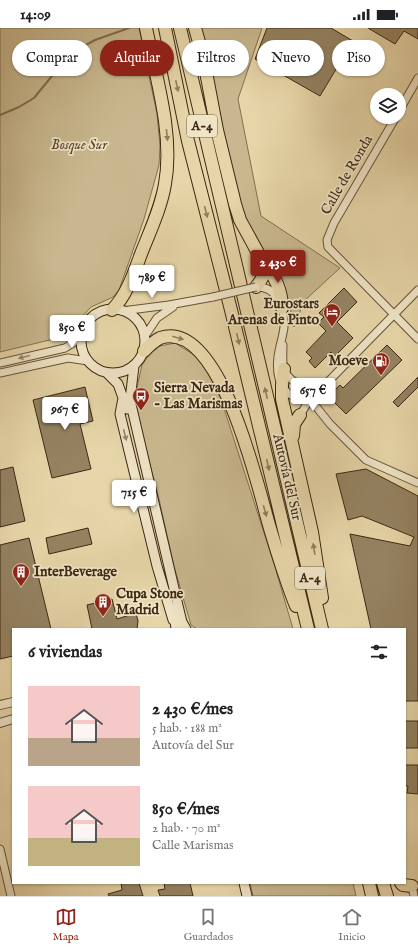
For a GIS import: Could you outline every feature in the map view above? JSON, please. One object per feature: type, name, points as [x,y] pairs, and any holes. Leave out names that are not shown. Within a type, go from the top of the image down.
[{"type":"highway","points":[[117,310],[124,297],[158,210],[165,186],[167,168],[166,124],[146,28]]},
{"type":"highway","points":[[159,28],[165,40]]},
{"type":"highway","name":"Autovía del Sur","points":[[164,28],[167,40]]},
{"type":"highway","name":"Autovía del Sur","points":[[180,28],[322,628]]},
{"type":"highway","points":[[196,33],[211,133],[224,194],[226,223]]},
{"type":"highway","points":[[196,33],[217,130],[240,220],[264,264],[270,270],[276,282],[281,295],[282,308]]},
{"type":"highway","name":"Autovía del Sur","points":[[174,72],[188,141],[233,318],[307,628]]},
{"type":"highway","points":[[256,287],[264,275],[264,264]]},
{"type":"highway","points":[[144,351],[160,338],[172,336],[179,338],[195,346],[217,375],[234,412],[246,446],[287,585],[307,628]]},
{"type":"highway","points":[[284,369],[282,399],[312,532],[324,604],[325,628]]},
{"type":"highway","points":[[293,443],[294,424],[300,415]]},
{"type":"highway","points":[[369,884],[372,896]]},
{"type":"highway","points":[[383,884],[386,896]]},
{"type":"main road","points":[[107,373],[121,372],[134,366],[142,357],[144,351],[145,336],[137,320],[128,313],[117,310],[98,314],[91,318],[83,331],[83,350],[88,361],[107,373],[118,384],[125,400],[120,414],[157,566],[176,628]]},
{"type":"main road","points":[[134,366],[131,402],[180,614],[186,628]]},
{"type":"main road","points":[[240,884],[243,896]]},
{"type":"main road","points":[[244,884],[247,896]]},
{"type":"street","points":[[406,99],[418,78]]},
{"type":"street","name":"Calle de Ronda","points":[[392,124],[329,233],[327,240],[328,247],[394,314]]},
{"type":"street","points":[[117,310],[148,309],[213,297],[256,287],[263,287],[271,291],[276,296],[282,308],[284,326],[277,365],[277,372],[282,385],[290,395],[294,397],[303,399],[310,398]]},
{"type":"street","points":[[300,415],[310,398],[326,384],[418,290]]},
{"type":"street","points":[[145,336],[157,318],[169,309],[183,303]]},
{"type":"street","points":[[394,314],[418,339]]},
{"type":"street","points":[[0,363],[65,348],[73,343],[83,331]]},
{"type":"street","points":[[282,337],[284,369],[296,383],[306,387],[326,384]]},
{"type":"street","points":[[0,373],[68,358],[88,361]]},
{"type":"street","points":[[306,387],[310,394],[310,398],[330,424],[366,460],[418,483]]},
{"type":"street","points":[[0,705],[12,702]]},
{"type":"street","points":[[0,723],[12,720]]},
{"type":"street","points":[[0,849],[11,896]]},
{"type":"green space","name":"Bosque Sur","points":[[0,28],[139,28],[142,40],[100,40],[100,76],[149,76],[157,114],[160,146],[159,165],[144,219],[119,290],[113,297],[91,307],[79,320],[73,332],[66,336],[0,352]]},
{"type":"green space","points":[[200,28],[262,28],[249,66],[249,40],[203,40]]},
{"type":"green space","points":[[211,76],[246,76],[238,99],[261,216],[340,268],[304,301],[294,327],[292,314],[274,270],[245,222],[232,172]]},
{"type":"green space","points":[[175,343],[199,358],[219,393],[275,567],[293,628],[196,628],[191,625],[174,566],[159,499],[137,415],[136,392],[142,365],[155,347]]},
{"type":"green space","points":[[250,884],[353,884],[356,896],[253,896]]},
{"type":"building","points":[[267,28],[331,28],[351,40],[332,40],[332,76],[320,96],[285,76],[324,76],[324,40],[262,40]]},
{"type":"building","points":[[368,28],[418,28],[418,39],[404,31],[395,44]]},
{"type":"building","name":"Eurostars Arenas de Pinto","points":[[344,288],[357,302],[337,322],[353,338],[335,356],[331,352],[315,368],[309,361],[312,358],[306,352],[326,331],[318,323],[324,317],[319,313]]},
{"type":"building","points":[[387,345],[402,360],[346,414],[328,396],[340,385],[343,388]]},
{"type":"building","points":[[418,377],[418,387],[398,407],[393,402]]},
{"type":"building","points":[[85,387],[93,421],[80,424],[91,469],[52,478],[33,400]]},
{"type":"building","points":[[13,467],[25,521],[0,527],[0,470]]},
{"type":"building","points":[[366,469],[418,496],[418,701],[406,701],[406,628],[371,628],[350,534],[410,546],[414,537],[362,516],[348,520],[336,474]]},
{"type":"building","points":[[88,528],[92,544],[49,554],[46,538]]},
{"type":"building","name":"InterBeverage","points":[[29,538],[51,628],[12,628],[12,656],[0,659],[0,545]]},
{"type":"building","name":"Cupa Stone Madrid","points":[[112,599],[117,619],[136,613],[138,621],[137,628],[92,628],[87,605]]},
{"type":"building","points":[[406,721],[418,721],[418,748],[406,748]]},
{"type":"building","points":[[406,765],[418,765],[418,794],[407,793],[408,786],[406,786]]},
{"type":"building","points":[[121,884],[139,884],[143,896],[109,896],[108,894],[122,890]]},
{"type":"building","points":[[164,884],[190,884],[193,896],[160,896],[158,890],[165,889]]},
{"type":"waterway","points":[[0,115],[19,107],[34,98],[56,71],[64,57],[95,40],[129,28]]},
{"type":"place","name":"Eurostars Arenas de Pinto","points":[[332,327]]},
{"type":"place","name":"Moeve","points":[[381,376]]},
{"type":"place","name":"Sierra Nevada - Las Marismas","points":[[141,411]]},
{"type":"place","name":"InterBeverage","points":[[21,587]]},
{"type":"place","name":"Cupa Stone Madrid","points":[[103,617]]}]
